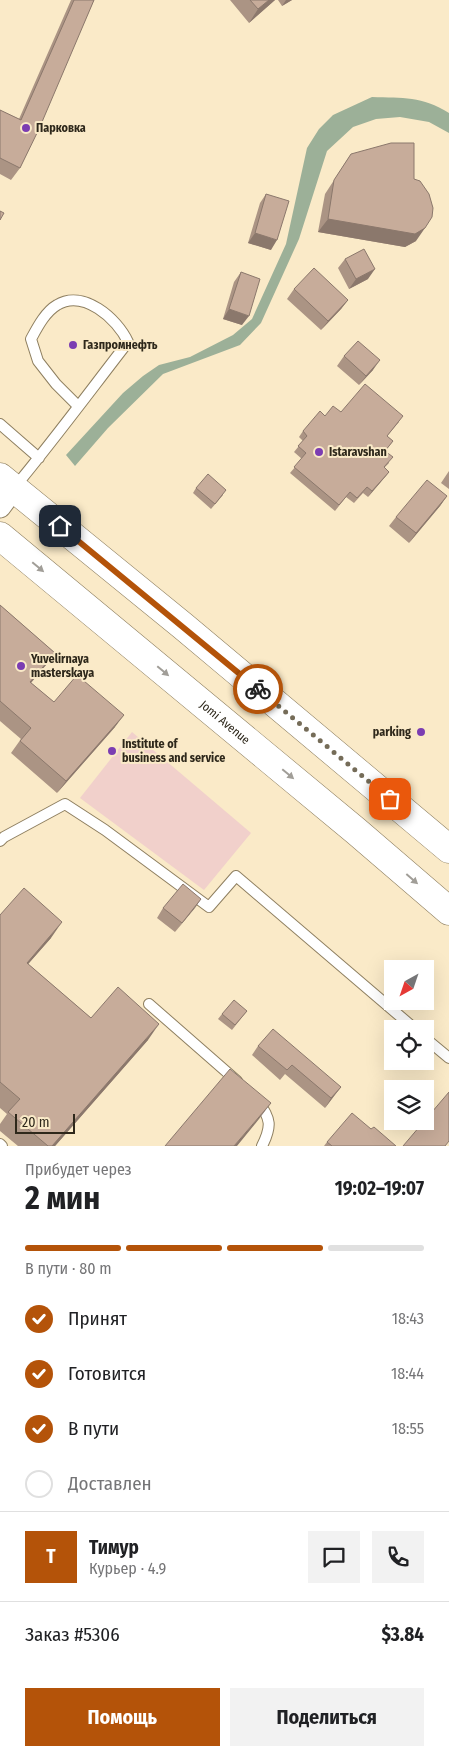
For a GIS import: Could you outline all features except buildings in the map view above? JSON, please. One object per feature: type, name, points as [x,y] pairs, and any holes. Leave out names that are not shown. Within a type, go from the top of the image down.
[{"type":"main road","points":[[5,491],[191,633],[449,849]]},
{"type":"main road","name":"Jomi Avenue","points":[[0,536],[348,824],[449,911]]},
{"type":"lane","points":[[5,491],[39,458],[128,342],[122,330],[104,313],[90,304],[71,299],[56,305],[40,323],[31,339],[38,361],[56,384],[78,406]]},
{"type":"lane","points":[[0,424],[39,458]]},
{"type":"lane","points":[[0,841],[65,804],[105,830],[209,907],[236,876],[404,1020]]},
{"type":"lane","points":[[149,1004],[256,1097],[268,1115],[269,1128],[262,1146]]},
{"type":"lane","points":[[434,1046],[449,1058]]},
{"type":"shaded area","points":[[372,97],[412,99],[439,107],[449,113],[449,133],[429,122],[400,117],[376,119],[353,127],[327,151],[299,239],[261,323],[240,345],[163,374],[108,428],[75,466],[66,455],[123,393],[143,376],[159,365],[190,357],[233,335],[252,319],[286,244],[307,148],[319,129],[333,115]]},
{"type":"shaded area","points":[[132,732],[251,833],[204,890],[80,798]]},
{"type":"way so far","points":[[258,689],[390,799]]},
{"type":"place","name":"Парковка","points":[[26,128]]},
{"type":"place","name":"Газпромнефть","points":[[73,345]]},
{"type":"place","name":"Istaravshan","points":[[319,452]]},
{"type":"place","name":"Yuvelirnaya masterskaya","points":[[21,666]]},
{"type":"place","name":"parking","points":[[421,732]]},
{"type":"place","name":"Institute of business and service","points":[[112,751]]},
{"type":"route","points":[[60,526],[258,689]]}]
